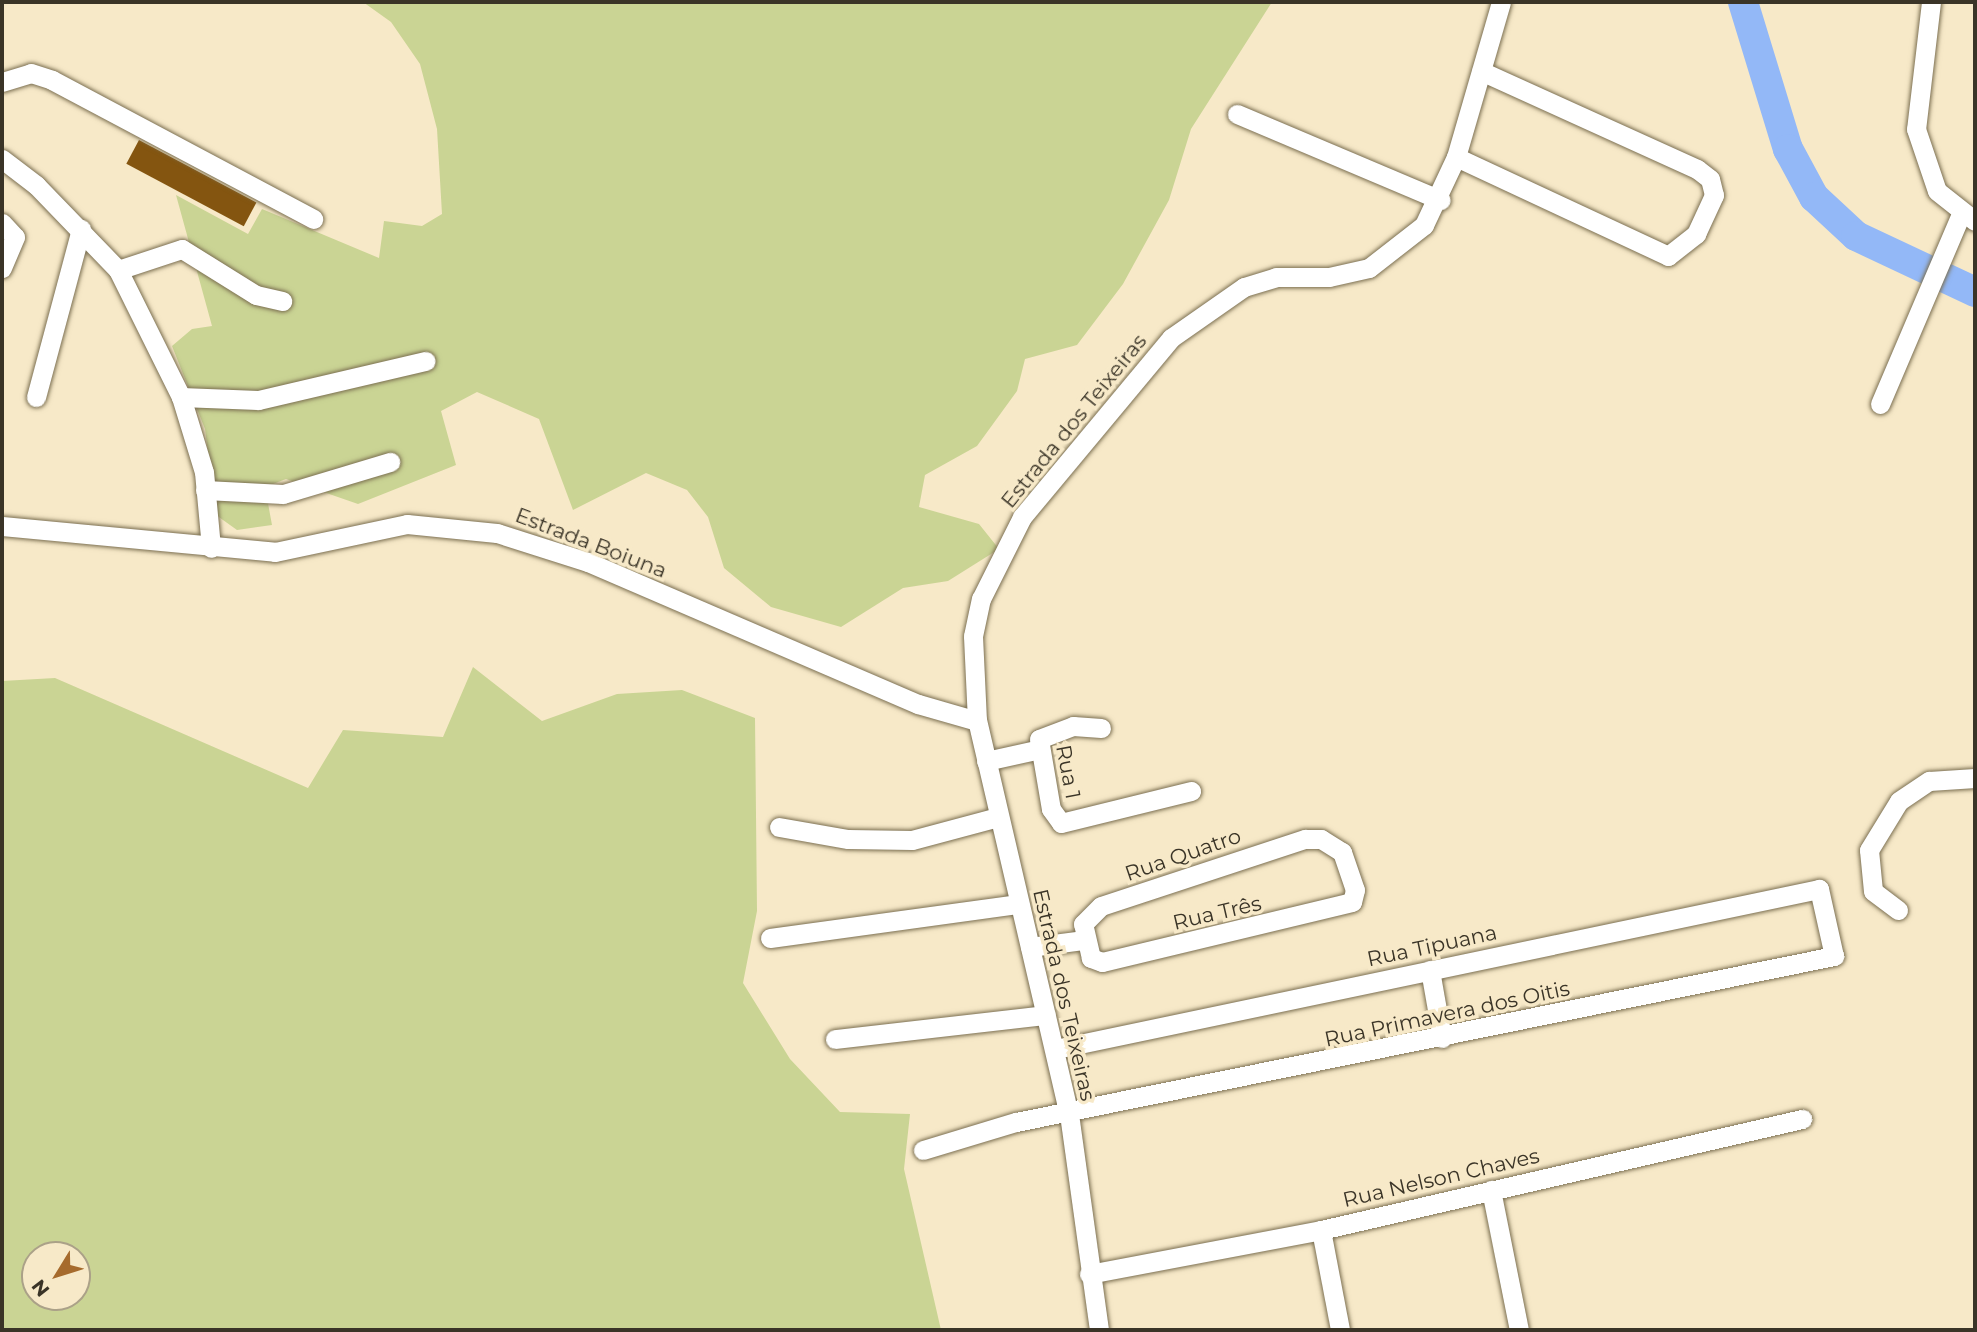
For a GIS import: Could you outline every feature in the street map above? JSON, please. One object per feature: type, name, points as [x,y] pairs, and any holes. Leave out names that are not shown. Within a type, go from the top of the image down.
[{"type":"street","name":"Estrada dos Teixeiras","points":[[1099,1330],[1089,1274],[1069,1115],[977,722],[973,636],[1003,551],[1057,471],[1155,357],[1200,314],[1244,287],[1276,277],[1329,277],[1369,268],[1400,248],[1441,200],[1501,2]]},
{"type":"street","points":[[1880,404],[1927,303],[1938,271],[1968,217],[1937,191],[1916,129],[1931,2]]},
{"type":"street","points":[[1456,157],[1668,256],[1696,234],[1714,195],[1710,179],[1697,169],[1481,71]]},
{"type":"street","points":[[2,82],[32,73],[52,80],[313,219]]},
{"type":"street","points":[[1237,114],[1441,200]]},
{"type":"street","points":[[2,159],[81,229],[118,270],[181,397],[205,490],[211,548]]},
{"type":"street","points":[[2,223],[15,237],[2,268]]},
{"type":"street","points":[[36,397],[81,229]]},
{"type":"street","points":[[118,270],[182,249],[256,295],[282,301]]},
{"type":"street","points":[[181,397],[258,400],[426,361]]},
{"type":"street","points":[[205,490],[283,494],[390,462]]},
{"type":"street","name":"Estrada Boiuna","points":[[2,526],[275,552],[407,524],[497,533],[588,562],[918,704],[977,722]]},
{"type":"street","name":"Rua 1","points":[[1101,728],[1050,730],[1036,750],[1051,809],[1060,823],[1073,825],[1191,791]]},
{"type":"street","points":[[986,761],[1036,750]]},
{"type":"street","points":[[1898,911],[1874,891],[1868,850],[1899,801],[1929,781],[1975,778]]},
{"type":"street","points":[[779,827],[848,839],[912,840],[998,817]]},
{"type":"street","name":"Rua Três","points":[[1083,932],[1091,958],[1102,962],[1342,908],[1354,890],[1342,852],[1321,839],[1305,839]]},
{"type":"street","name":"Rua Quatro","points":[[1083,932],[1101,906],[1305,839]]},
{"type":"street","name":"Rua Primavera dos Oitis","points":[[923,1150],[1016,1122],[1069,1115],[1834,956],[1819,889]]},
{"type":"street","name":"Rua Tipuana","points":[[1055,1049],[1819,889]]},
{"type":"street","points":[[770,938],[1019,904]]},
{"type":"street","points":[[1030,947],[1083,932]]},
{"type":"street","points":[[1430,970],[1442,1038]]},
{"type":"street","points":[[835,1039],[1046,1015]]},
{"type":"street","name":"Rua Nelson Chaves","points":[[1089,1274],[1321,1230],[1802,1119]]},
{"type":"street","points":[[1491,1190],[1519,1330]]},
{"type":"street","points":[[1321,1230],[1340,1330]]},
{"type":"green space","points":[[363,2],[1272,2],[1191,129],[1169,200],[1123,284],[1077,345],[1025,359],[1017,391],[977,446],[925,475],[919,507],[979,524],[999,549],[948,581],[903,588],[841,627],[771,607],[724,568],[708,517],[687,490],[646,473],[573,510],[539,419],[477,392],[441,411],[456,465],[358,504],[286,479],[265,487],[272,525],[237,530],[216,515],[205,429],[172,346],[192,329],[212,326],[176,195],[248,234],[262,209],[379,258],[384,221],[422,226],[442,214],[437,129],[420,64],[391,22]]},
{"type":"green space","points":[[473,667],[542,721],[617,694],[682,690],[755,718],[757,911],[743,983],[790,1059],[840,1112],[910,1114],[904,1169],[941,1330],[2,1330],[2,681],[55,678],[308,788],[343,730],[443,737]]},
{"type":"building","points":[[139,140],[256,202],[244,226],[126,164]]},
{"type":"waterway","points":[[1743,2],[1788,149],[1814,197],[1856,236],[1975,292]]}]
